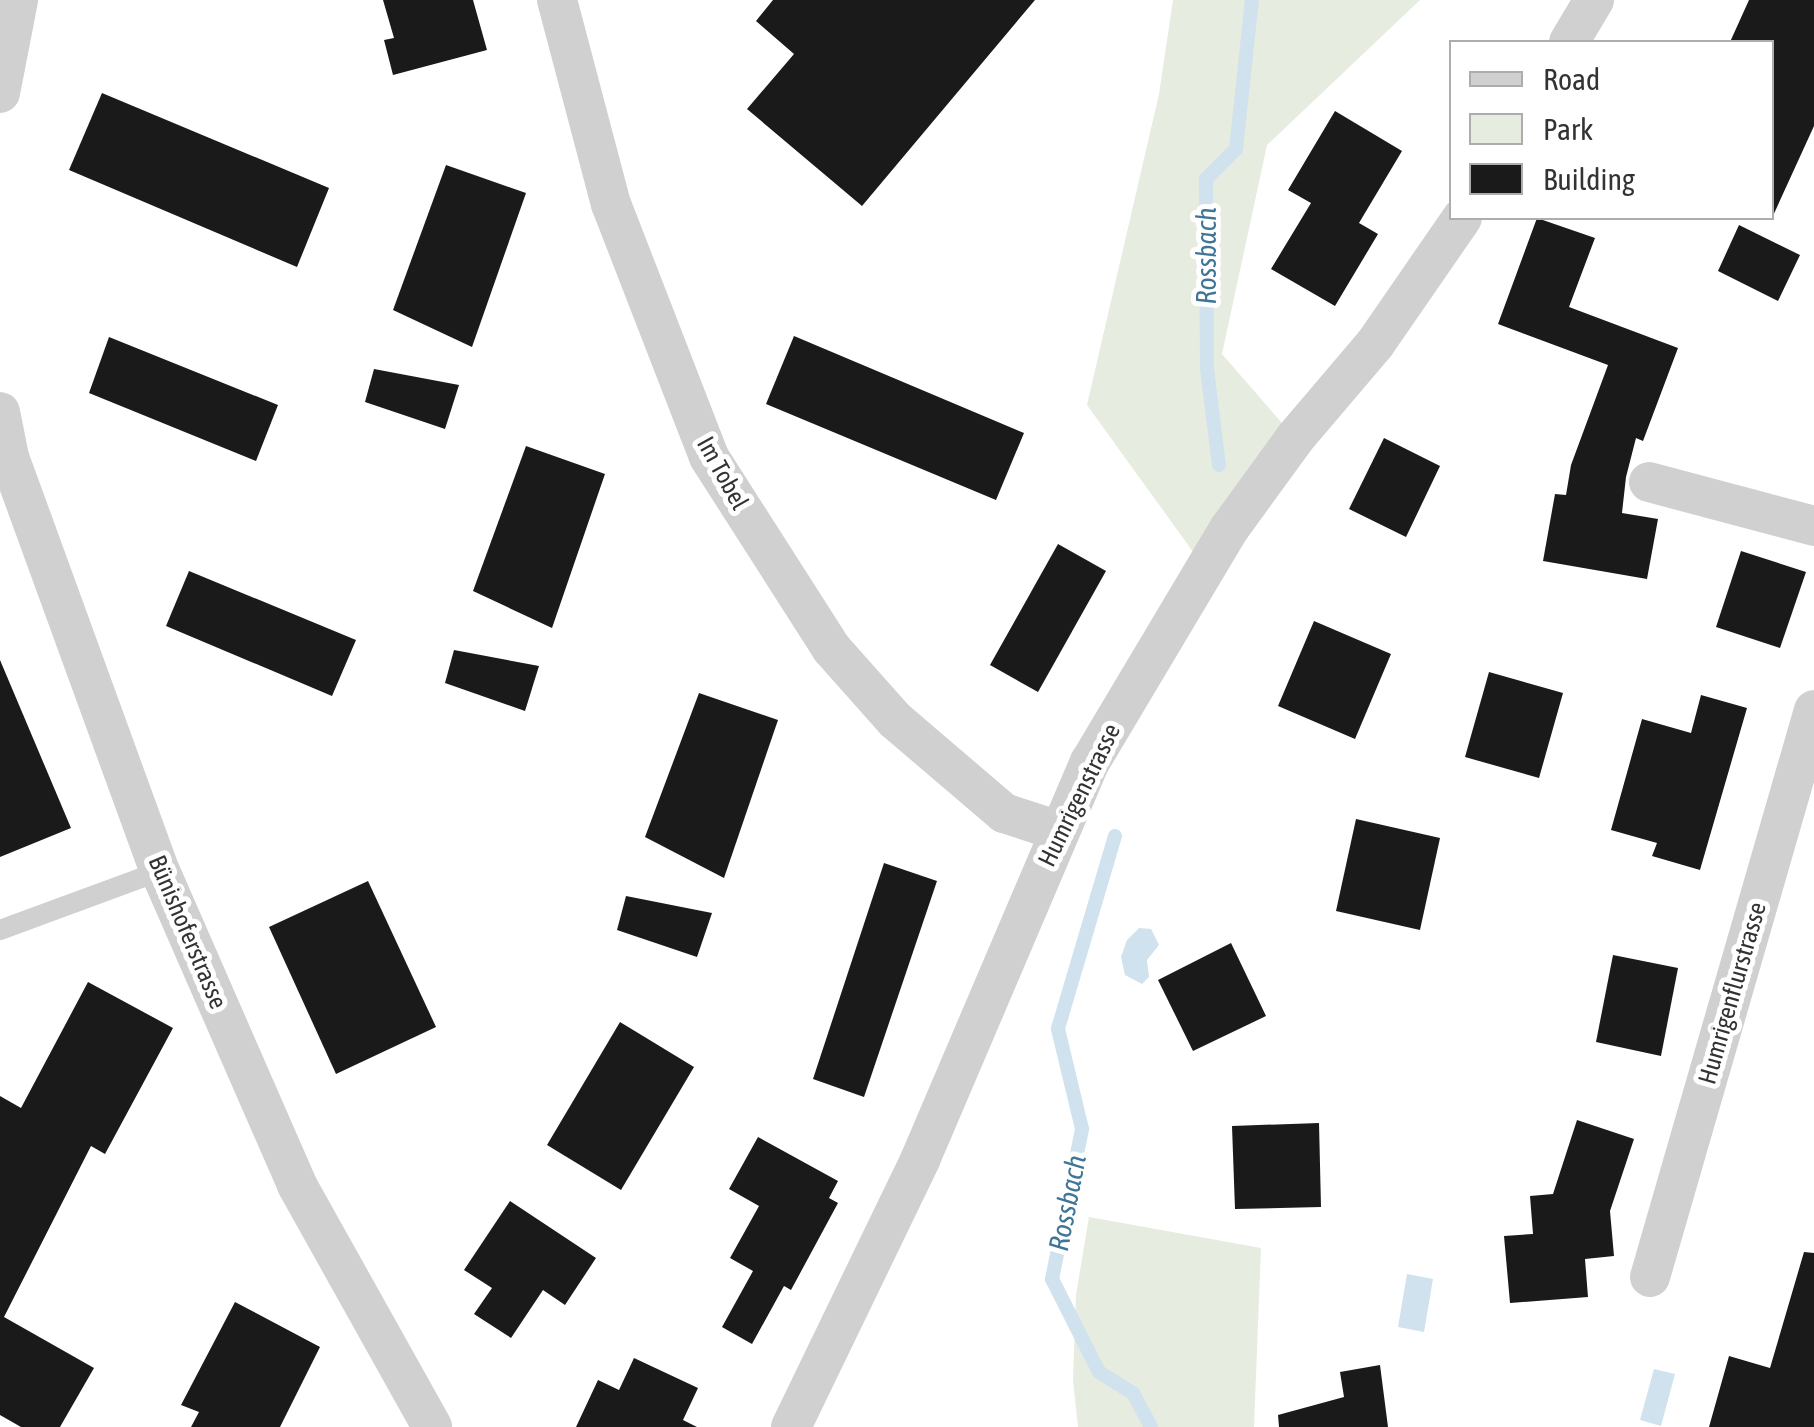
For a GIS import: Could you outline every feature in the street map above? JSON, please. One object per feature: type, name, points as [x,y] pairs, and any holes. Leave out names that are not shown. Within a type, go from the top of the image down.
[{"type":"street","points":[[0,93],[18,0]]},
{"type":"street","name":"Im Tobel","points":[[557,0],[611,204],[709,457],[831,648],[895,720],[1004,813],[1059,831]]},
{"type":"street","points":[[1570,40],[1594,0]]},
{"type":"street","name":"Humrigenstrasse","points":[[791,1427],[920,1160],[1090,762],[1204,566],[1295,438],[1375,344],[1461,220]]},
{"type":"street","name":"Bünishoferstrasse","points":[[0,412],[9,457],[160,872],[297,1185],[432,1427]]},
{"type":"street","points":[[1648,482],[1814,526]]},
{"type":"street","name":"Humrigenflurstrasse","points":[[1650,1277],[1814,710]]},
{"type":"lane","points":[[0,930],[160,872]]},
{"type":"green space","points":[[1173,0],[1420,0],[1267,145],[1222,354],[1295,438],[1204,567],[1087,405],[1159,94]]},
{"type":"green space","points":[[1089,1217],[1261,1248],[1254,1427],[1078,1427],[1073,1380],[1076,1295]]},
{"type":"water","points":[[1139,928],[1151,929],[1159,945],[1147,960],[1149,977],[1142,984],[1125,975],[1121,957],[1127,940]]},
{"type":"water","points":[[1407,1274],[1433,1279],[1424,1332],[1398,1327]]},
{"type":"water","points":[[1654,1369],[1675,1374],[1661,1426],[1640,1420]]},
{"type":"building","points":[[383,0],[473,0],[487,50],[393,75],[384,40],[394,38]]},
{"type":"building","points":[[773,0],[1035,0],[862,206],[747,109],[794,54],[756,21]]},
{"type":"building","points":[[1749,0],[1814,0],[1814,126],[1774,214],[1774,40],[1731,40]]},
{"type":"building","points":[[102,93],[329,188],[297,267],[69,170]]},
{"type":"building","points":[[1335,111],[1402,151],[1359,223],[1378,234],[1335,306],[1271,269],[1311,203],[1288,190]]},
{"type":"building","points":[[446,165],[526,193],[472,347],[393,310]]},
{"type":"building","points":[[1536,220],[1543,220],[1595,238],[1569,307],[1678,348],[1643,441],[1636,438],[1626,477],[1622,513],[1658,519],[1647,579],[1543,561],[1555,494],[1566,495],[1571,465],[1608,365],[1498,324]]},
{"type":"building","points":[[1739,225],[1800,255],[1778,301],[1718,271]]},
{"type":"building","points":[[794,336],[1024,433],[996,500],[766,404]]},
{"type":"building","points":[[109,337],[278,405],[256,461],[89,393]]},
{"type":"building","points":[[374,369],[459,385],[445,429],[365,402]]},
{"type":"building","points":[[1384,438],[1440,466],[1406,537],[1349,509]]},
{"type":"building","points":[[526,446],[605,474],[552,628],[473,591]]},
{"type":"building","points":[[1058,544],[1106,571],[1038,692],[990,665]]},
{"type":"building","points":[[1741,551],[1806,572],[1780,648],[1716,627]]},
{"type":"building","points":[[189,571],[356,640],[332,696],[166,626]]},
{"type":"building","points":[[1314,621],[1391,654],[1355,739],[1278,706]]},
{"type":"building","points":[[454,650],[539,666],[525,711],[445,683]]},
{"type":"building","points":[[0,660],[71,828],[0,857]]},
{"type":"building","points":[[1489,672],[1563,693],[1539,778],[1465,757]]},
{"type":"building","points":[[699,693],[778,720],[724,878],[645,837]]},
{"type":"building","points":[[1701,695],[1747,708],[1700,870],[1652,856],[1657,843],[1611,830],[1642,719],[1691,733]]},
{"type":"building","points":[[1356,819],[1440,838],[1420,930],[1336,911]]},
{"type":"building","points":[[884,863],[937,881],[864,1097],[813,1079]]},
{"type":"building","points":[[368,881],[436,1027],[336,1074],[269,927]]},
{"type":"building","points":[[626,896],[712,913],[697,957],[617,930]]},
{"type":"building","points":[[1231,943],[1266,1016],[1193,1051],[1158,980]]},
{"type":"building","points":[[1613,955],[1678,968],[1661,1056],[1596,1042]]},
{"type":"building","points":[[88,982],[173,1028],[105,1154],[91,1146],[4,1317],[94,1368],[60,1427],[21,1427],[0,1415],[0,1096],[21,1108]]},
{"type":"building","points":[[620,1022],[694,1067],[621,1190],[547,1145]]},
{"type":"building","points":[[1577,1120],[1634,1139],[1610,1211],[1614,1256],[1585,1259],[1588,1297],[1510,1303],[1504,1236],[1533,1234],[1530,1196],[1553,1194]]},
{"type":"building","points":[[1319,1123],[1321,1207],[1235,1209],[1232,1126]]},
{"type":"building","points":[[758,1137],[838,1181],[829,1198],[838,1203],[791,1290],[784,1286],[752,1344],[722,1327],[753,1271],[730,1258],[759,1206],[729,1189]]},
{"type":"building","points":[[510,1201],[596,1258],[565,1305],[543,1290],[511,1338],[474,1314],[492,1288],[464,1270]]},
{"type":"building","points":[[1804,1252],[1814,1253],[1814,1427],[1709,1427],[1729,1356],[1770,1368]]},
{"type":"building","points":[[235,1302],[320,1347],[280,1427],[191,1427],[199,1412],[181,1405]]},
{"type":"building","points":[[634,1358],[698,1388],[683,1420],[697,1427],[576,1427],[598,1380],[619,1390]]},
{"type":"building","points":[[1380,1365],[1388,1427],[1279,1427],[1278,1415],[1344,1397],[1340,1372]]},
{"type":"waterway","name":"Rossbach","points":[[1219,465],[1207,369],[1206,179],[1236,149],[1252,0]]},
{"type":"waterway","name":"Rossbach","points":[[1115,836],[1058,1029],[1082,1129],[1052,1279],[1099,1372],[1133,1393],[1151,1427]]}]
